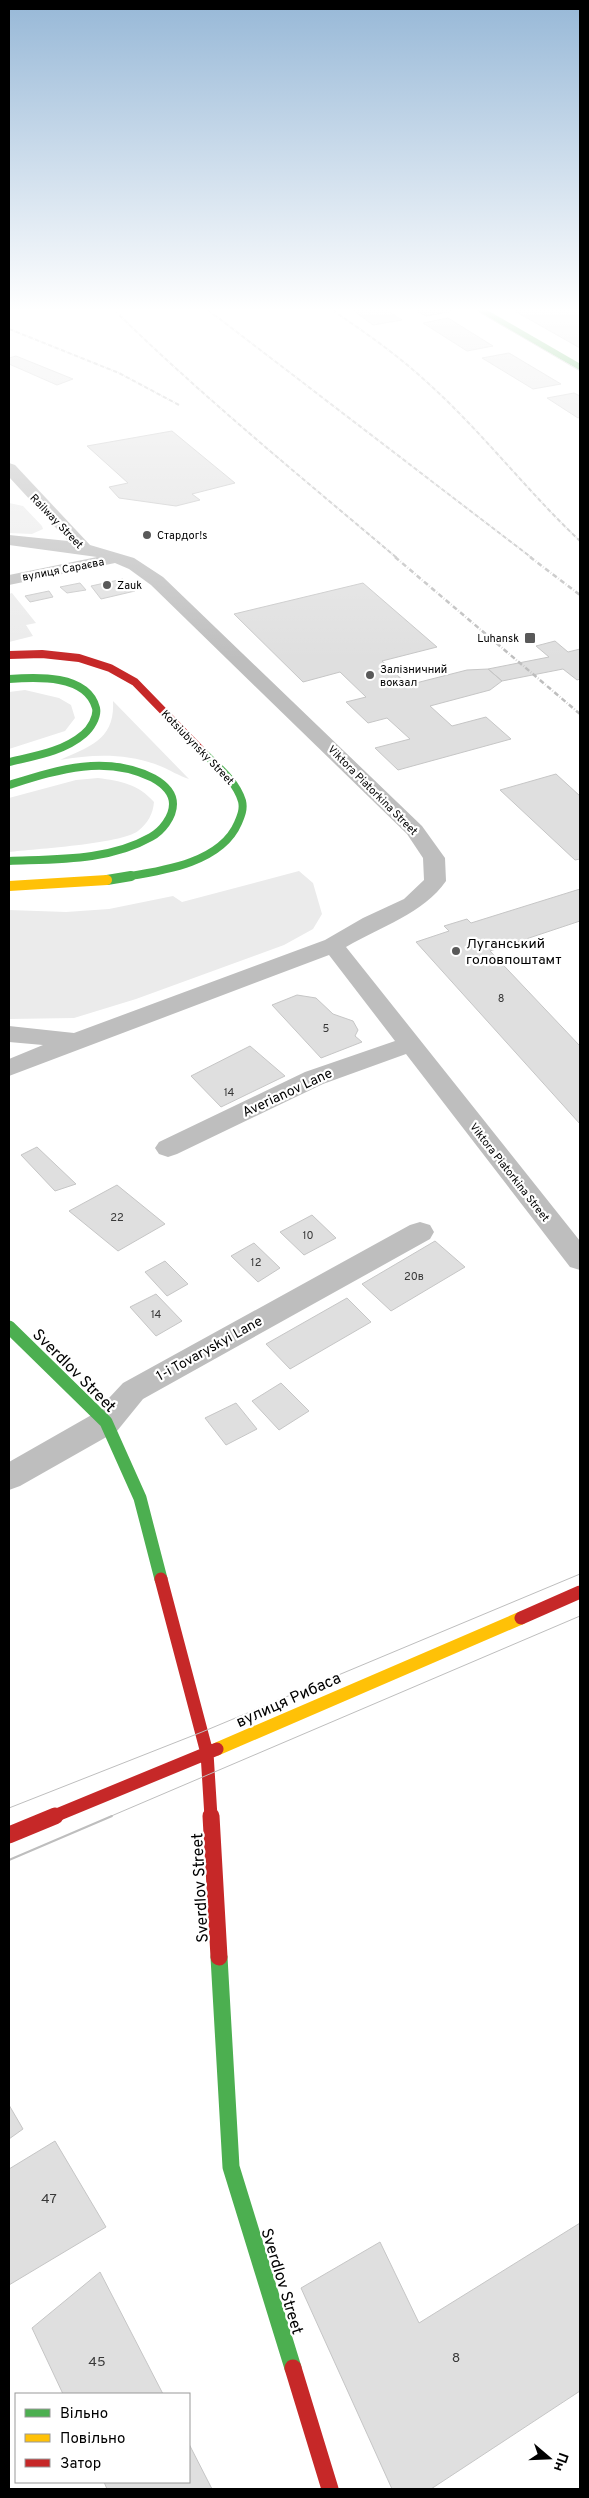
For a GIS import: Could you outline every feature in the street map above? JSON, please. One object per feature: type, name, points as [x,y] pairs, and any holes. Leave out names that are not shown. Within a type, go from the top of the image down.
[{"type":"street","name":"Railway Street","points":[[9,468],[86,550]]},
{"type":"street","name":"Viktora Piatorkina Street","points":[[9,540],[86,550],[118,558],[128,562],[170,591],[415,830],[434,858],[435,881],[412,904],[371,923],[333,945],[580,1260]]},
{"type":"street","points":[[9,566],[86,550]]},
{"type":"street","name":"вулиця Сараєва","points":[[9,580],[118,558]]},
{"type":"street","name":"Kotsiubynsky Street","points":[[9,655],[42,654],[79,658],[110,668],[136,682],[235,786],[243,802],[242,820],[231,838],[210,853],[182,864],[142,876],[93,882],[9,886]]},
{"type":"street","points":[[9,679],[44,678],[65,682],[82,689],[93,699],[97,710],[95,722],[85,734],[68,744],[9,762]]},
{"type":"street","points":[[9,785],[62,769],[95,764],[112,764],[135,769],[154,777],[168,789],[173,801],[172,814],[163,827],[148,839],[128,847],[102,853],[9,861]]},
{"type":"street","points":[[9,1068],[76,1040],[333,945]]},
{"type":"street","points":[[9,1034],[76,1040]]},
{"type":"street","name":"Averianov Lane","points":[[168,1148],[314,1078],[410,1044]]},
{"type":"street","name":"1-i Tovaryskyi Lane","points":[[9,1477],[106,1422],[132,1391],[420,1232]]},
{"type":"street","name":"Sverdlov Street","points":[[9,1327],[106,1422],[140,1498],[207,1753],[231,2167],[330,2489]]},
{"type":"street","name":"вулиця Рибаса","points":[[9,1835],[207,1753],[580,1592]]},
{"type":"shaded area","points":[[9,503],[23,506],[43,529],[32,534],[9,533]]},
{"type":"shaded area","points":[[12,593],[36,623],[26,625],[33,636],[9,642],[9,594]]},
{"type":"shaded area","points":[[25,690],[59,698],[71,705],[75,718],[65,731],[9,749],[9,692]]},
{"type":"shaded area","points":[[113,701],[189,779],[148,762],[123,757],[98,756],[60,760],[90,745],[105,733],[110,725],[113,714]]},
{"type":"shaded area","points":[[98,778],[129,784],[142,791],[154,802],[145,825],[129,836],[96,843],[9,852],[9,798],[76,780]]},
{"type":"shaded area","points":[[299,871],[313,883],[322,914],[313,929],[284,945],[136,999],[74,1018],[9,1019],[9,910],[66,912],[109,909],[173,896],[182,902]]},
{"type":"building","points":[[172,431],[235,483],[192,494],[200,500],[176,506],[119,498],[109,487],[128,483],[87,446]]},
{"type":"building","points":[[123,579],[135,591],[101,599],[91,586]]},
{"type":"building","points":[[80,583],[86,590],[67,593],[60,587]]},
{"type":"building","name":"Залізничний вокзал","points":[[363,583],[437,647],[382,661],[408,685],[467,670],[488,669],[502,681],[490,690],[430,706],[452,726],[486,717],[511,739],[398,770],[375,748],[410,739],[387,718],[368,723],[346,702],[366,697],[340,672],[303,682],[234,614]]},
{"type":"building","points":[[49,591],[53,597],[30,602],[25,596]]},
{"type":"building","points":[[555,641],[568,652],[580,649],[580,679],[577,680],[563,669],[502,681],[488,669],[549,657],[536,646]]},
{"type":"building","points":[[556,774],[580,796],[580,859],[575,860],[500,790]]},
{"type":"building","points":[[580,889],[580,921],[490,951],[580,1046],[580,1124],[416,942],[449,931],[444,926],[467,919],[471,923]]},
{"type":"building","points":[[297,995],[316,998],[333,1014],[353,1021],[358,1030],[355,1036],[362,1042],[321,1058],[272,1005]]},
{"type":"building","points":[[250,1046],[285,1076],[221,1107],[191,1076]]},
{"type":"building","points":[[37,1147],[76,1184],[55,1191],[21,1155]]},
{"type":"building","points":[[117,1185],[165,1224],[118,1251],[69,1211]]},
{"type":"building","points":[[312,1215],[336,1238],[304,1255],[280,1232]]},
{"type":"building","points":[[435,1241],[465,1267],[391,1311],[362,1284]]},
{"type":"building","points":[[254,1243],[280,1268],[258,1282],[231,1256]]},
{"type":"building","points":[[165,1261],[188,1284],[167,1296],[145,1272]]},
{"type":"building","points":[[156,1294],[182,1321],[156,1336],[130,1307]]},
{"type":"building","points":[[347,1298],[371,1322],[290,1369],[266,1344]]},
{"type":"building","points":[[281,1383],[309,1411],[279,1430],[252,1401]]},
{"type":"building","points":[[236,1403],[257,1429],[226,1445],[205,1418]]},
{"type":"building","points":[[9,2105],[23,2129],[9,2139]]},
{"type":"building","points":[[55,2141],[106,2227],[9,2285],[9,2169]]},
{"type":"building","points":[[580,2223],[580,2391],[431,2489],[392,2489],[301,2288],[380,2242],[419,2323]]},
{"type":"building","points":[[100,2272],[162,2393],[63,2393],[32,2328]]},
{"type":"building","points":[[190,2446],[212,2489],[107,2489],[104,2483],[190,2483]]},
{"type":"tram line","points":[[9,1808],[202,1732],[580,1574]]},
{"type":"tram line","points":[[109,1817],[580,1616]]},
{"type":"tram line","points":[[9,1860],[112,1816]]},
{"type":"railway","points":[[242,427],[397,558]]},
{"type":"railway","points":[[360,427],[532,558]]},
{"type":"railway","points":[[472,427],[580,541]]},
{"type":"railway","points":[[395,557],[580,714]]},
{"type":"railway","points":[[530,557],[580,595]]},
{"type":"traffic: fast","points":[[9,679],[47,679],[74,685],[85,691],[93,699],[97,711],[93,723],[85,733],[74,741],[48,752],[9,762]]},
{"type":"traffic: fast","points":[[107,880],[164,870],[185,863],[205,855],[222,845],[234,832],[241,816],[243,803],[236,787],[204,753]]},
{"type":"traffic: fast","points":[[9,785],[64,769],[102,764],[121,766],[139,771],[159,782],[170,792],[173,799],[173,808],[163,827],[151,837],[135,845],[82,857],[9,861]]},
{"type":"traffic: fast","points":[[9,1327],[106,1422],[140,1498],[161,1579]]},
{"type":"traffic: fast","points":[[219,1957],[231,2167],[293,2368]]},
{"type":"traffic: slow","points":[[9,886],[107,880]]},
{"type":"traffic: slow","points":[[217,1749],[521,1618]]},
{"type":"traffic: jam","points":[[9,655],[42,654],[79,658],[110,668],[135,682],[204,753]]},
{"type":"traffic: jam","points":[[161,1579],[207,1753],[219,1957]]},
{"type":"traffic: jam","points":[[521,1618],[580,1592]]},
{"type":"traffic: jam","points":[[9,1835],[217,1749]]},
{"type":"traffic: jam","points":[[293,2368],[330,2489]]},
{"type":"place","name":"Стардог!s","points":[[147,535]]},
{"type":"place","name":"Zauk","points":[[107,585]]},
{"type":"place","name":"Luhansk","points":[[530,638]]},
{"type":"place","name":"Залізничний вокзал","points":[[370,675]]},
{"type":"place","name":"Луганський головпоштамт","points":[[456,951]]}]
